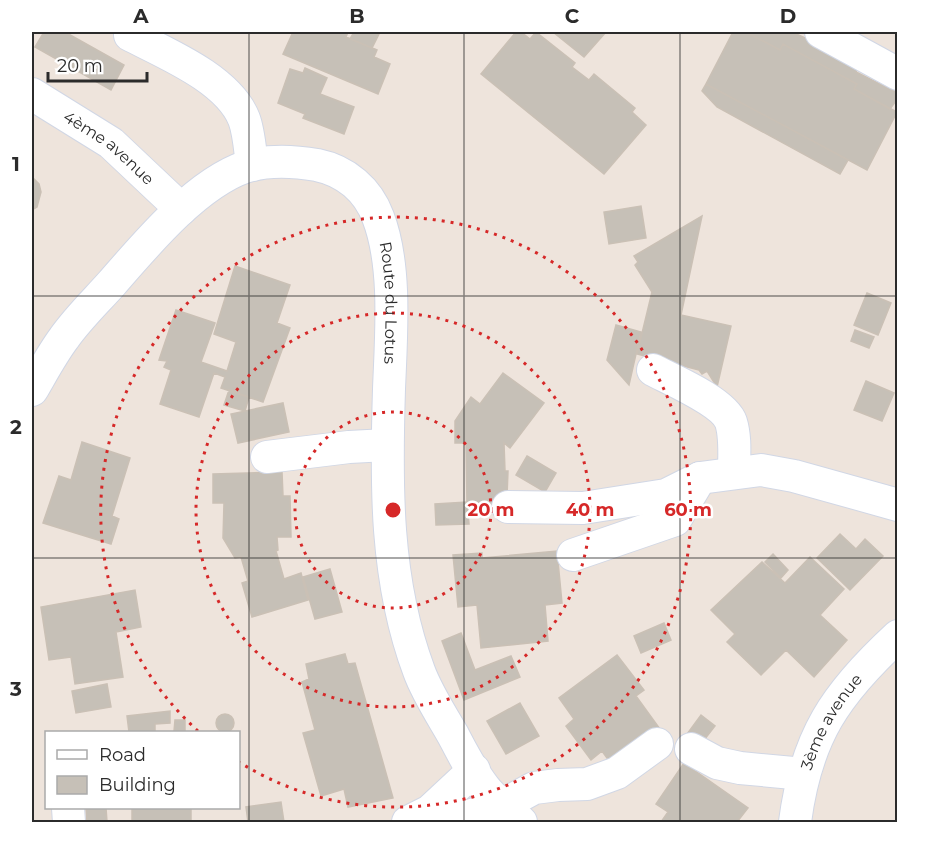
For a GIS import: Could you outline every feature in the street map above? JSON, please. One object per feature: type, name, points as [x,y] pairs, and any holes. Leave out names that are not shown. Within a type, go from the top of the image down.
[{"type":"street","points":[[821,32],[897,74]]},
{"type":"street","points":[[130,35],[206,76],[232,98],[245,120],[252,165]]},
{"type":"street","name":"4ème avenue","points":[[32,94],[111,144],[181,209]]},
{"type":"street","name":"Route du Lotus","points":[[32,386],[65,337],[143,246],[181,209],[222,177],[252,165],[271,161],[299,162],[323,166],[346,176],[365,191],[378,216],[386,245],[390,282],[388,518],[393,567],[404,619],[419,672],[440,713],[487,790],[512,814]]},
{"type":"street","points":[[653,370],[723,410],[730,419],[734,435],[734,473]]},
{"type":"street","points":[[267,457],[387,445]]},
{"type":"street","points":[[508,507],[583,508],[666,495],[700,478],[761,470],[794,476],[897,505]]},
{"type":"street","points":[[573,555],[675,520],[700,478]]},
{"type":"street","name":"3ème avenue","points":[[795,822],[804,774],[822,726],[838,699],[897,636]]},
{"type":"street","points":[[450,822],[512,814],[534,788],[587,784],[617,773],[657,744]]},
{"type":"street","points":[[691,749],[717,763],[728,766],[804,774]]},
{"type":"street","points":[[408,822],[430,811],[474,770]]},
{"type":"building","points":[[44,32],[65,32],[124,65],[111,90],[35,47]]},
{"type":"building","points":[[293,32],[348,32],[346,37],[377,50],[374,57],[390,64],[378,94],[283,54]]},
{"type":"building","points":[[354,32],[380,32],[372,48],[350,39]]},
{"type":"building","points":[[516,32],[521,32],[530,39],[536,32],[575,63],[572,67],[589,80],[594,74],[635,108],[632,112],[646,125],[604,174],[481,74]]},
{"type":"building","points":[[553,32],[606,32],[584,57]]},
{"type":"building","points":[[733,32],[746,32],[780,50],[783,44],[857,84],[854,89],[897,112],[867,170],[706,84]]},
{"type":"building","points":[[746,32],[792,32],[861,63],[856,72],[898,93],[898,98],[890,109],[854,89],[857,84],[783,44],[780,50]]},
{"type":"building","points":[[305,68],[327,78],[320,94],[354,107],[344,134],[303,118],[305,114],[278,103],[290,69],[303,73]]},
{"type":"building","points":[[706,84],[848,160],[840,174],[717,107],[702,91]]},
{"type":"building","points":[[32,177],[39,184],[41,192],[37,207],[32,210]]},
{"type":"building","points":[[641,206],[646,238],[609,244],[604,212]]},
{"type":"building","points":[[702,216],[681,315],[731,326],[717,387],[707,371],[702,374],[699,370],[637,354],[652,292],[635,265],[638,262],[634,256]]},
{"type":"building","points":[[235,266],[290,285],[277,323],[290,328],[263,402],[221,388],[225,377],[214,373],[199,417],[160,404],[171,370],[164,367],[167,361],[159,360],[176,310],[215,323],[201,362],[227,371],[236,342],[214,334]]},
{"type":"building","points":[[867,293],[891,303],[878,335],[854,325]]},
{"type":"building","points":[[616,325],[641,332],[629,385],[607,360]]},
{"type":"building","points":[[855,330],[874,337],[869,348],[851,341]]},
{"type":"building","points":[[503,373],[544,403],[510,448],[504,443],[505,471],[508,471],[507,496],[504,504],[467,505],[466,443],[455,443],[455,421],[471,397],[480,404]]},
{"type":"building","points":[[866,381],[894,393],[882,421],[854,410]]},
{"type":"building","points":[[229,390],[249,397],[245,411],[224,405]]},
{"type":"building","points":[[283,403],[289,432],[238,443],[231,414]]},
{"type":"building","points":[[82,442],[130,458],[112,516],[119,519],[111,544],[43,523],[59,476],[71,480]]},
{"type":"building","points":[[527,456],[556,473],[545,492],[516,475]]},
{"type":"building","points":[[282,472],[283,496],[290,496],[291,537],[277,537],[278,550],[276,551],[284,579],[301,573],[308,600],[252,617],[242,583],[248,581],[241,557],[235,558],[223,538],[224,503],[213,503],[213,474]]},
{"type":"building","points":[[467,502],[469,524],[436,525],[435,504]]},
{"type":"building","points":[[840,534],[856,549],[865,539],[883,556],[850,590],[817,558]]},
{"type":"building","points":[[557,551],[562,603],[545,605],[548,641],[481,648],[477,605],[458,607],[453,555],[482,553],[482,558]]},
{"type":"building","points":[[773,554],[788,570],[781,578],[765,562]]},
{"type":"building","points":[[810,557],[844,589],[820,615],[847,640],[814,677],[786,650],[761,675],[727,642],[735,634],[711,610],[762,562],[785,583]]},
{"type":"building","points":[[330,569],[342,612],[315,619],[303,577]]},
{"type":"building","points":[[135,590],[141,627],[116,632],[123,677],[75,684],[71,657],[49,660],[41,607]]},
{"type":"building","points":[[664,623],[671,640],[641,653],[634,636]]},
{"type":"building","points":[[461,633],[475,670],[511,656],[520,677],[464,700],[442,641]]},
{"type":"building","points":[[345,654],[348,664],[355,663],[393,798],[348,807],[344,789],[321,796],[303,733],[315,730],[302,682],[309,679],[306,664]]},
{"type":"building","points":[[617,655],[644,690],[636,696],[660,729],[612,765],[602,751],[591,760],[566,726],[574,719],[559,698]]},
{"type":"building","points":[[107,684],[111,707],[76,713],[72,691]]},
{"type":"building","points":[[520,703],[539,736],[506,754],[487,721]]},
{"type":"building","points":[[170,711],[170,723],[155,724],[155,731],[129,731],[127,716]]},
{"type":"building","points":[[221,714],[229,714],[234,719],[234,727],[230,731],[220,731],[216,727],[216,719]]},
{"type":"building","points":[[701,715],[715,726],[701,744],[687,734]]},
{"type":"building","points":[[175,720],[185,720],[185,731],[174,731]]},
{"type":"building","points":[[684,763],[748,808],[737,822],[661,822],[668,812],[656,804]]},
{"type":"building","points":[[281,802],[284,822],[248,822],[246,807]]},
{"type":"building","points":[[86,809],[106,809],[107,822],[87,822]]},
{"type":"building","points":[[132,809],[191,809],[191,822],[132,822]]}]
